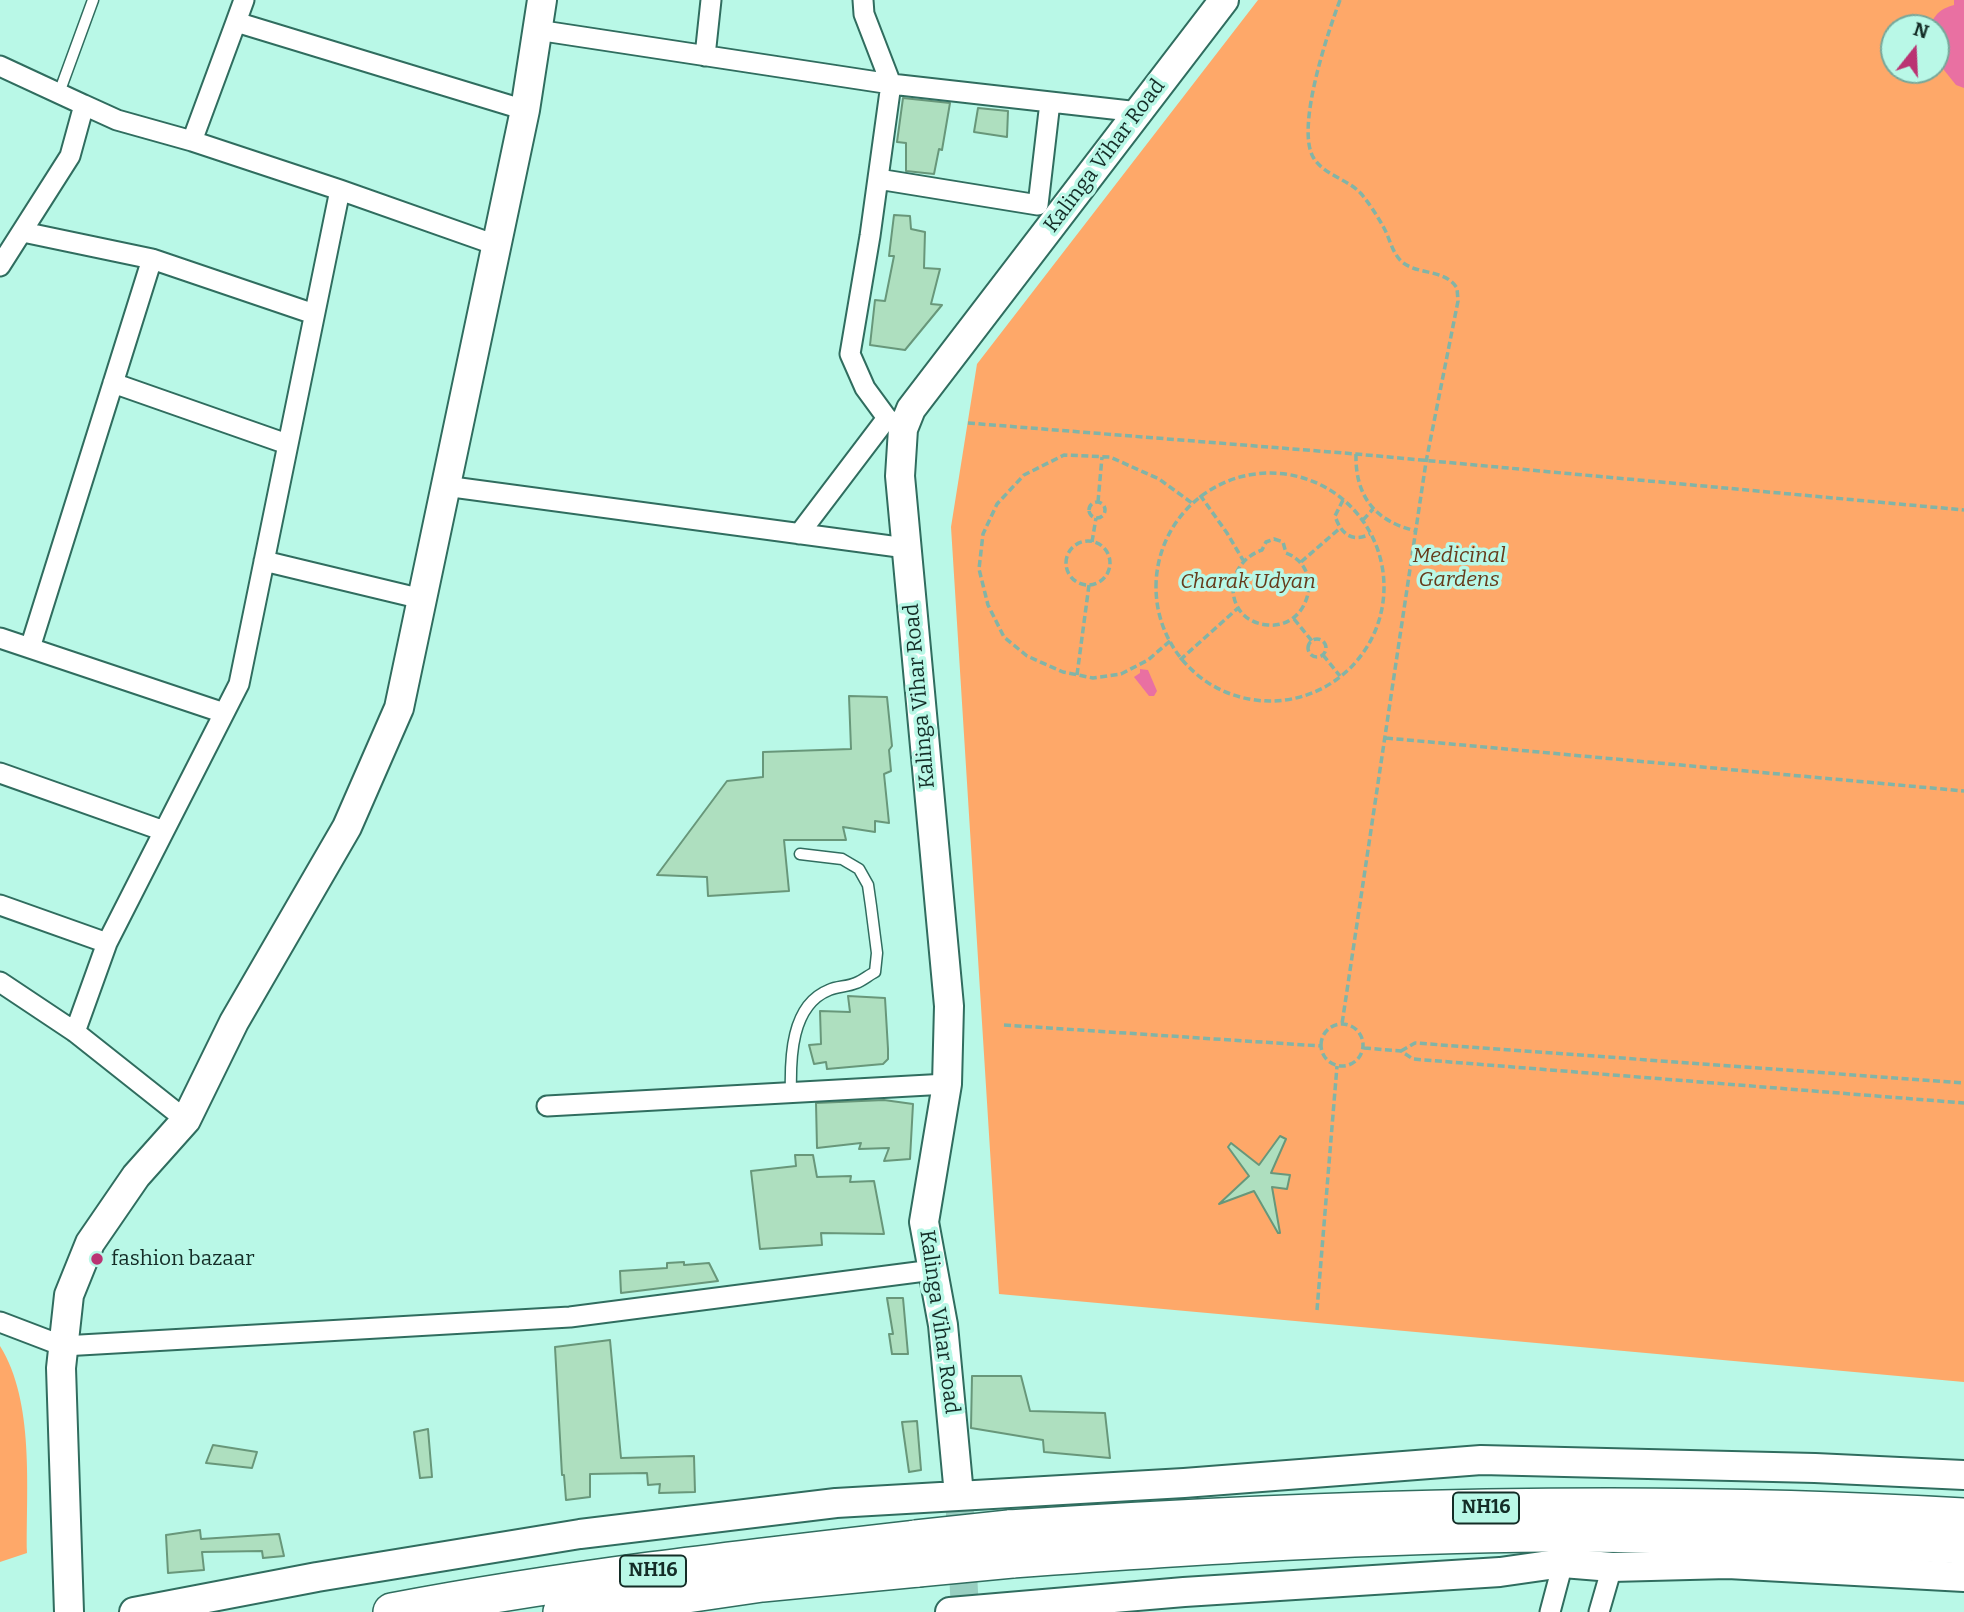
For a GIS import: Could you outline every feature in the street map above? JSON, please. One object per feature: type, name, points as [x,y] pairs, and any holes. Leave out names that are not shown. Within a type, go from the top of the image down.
[{"type":"highway","name":"NH16","points":[[392,1612],[759,1556],[917,1553],[1011,1544],[1203,1516],[1548,1507],[1885,1512],[1964,1517]]},
{"type":"highway","name":"NH16","points":[[1011,1544],[1202,1546],[1549,1533],[1689,1534],[1964,1545]]},
{"type":"highway","name":"NH16","points":[[562,1612],[797,1579],[917,1553]]},
{"type":"street","points":[[192,141],[244,0]]},
{"type":"street","points":[[69,1612],[61,1368],[69,1295],[90,1243],[136,1176],[186,1120],[233,1022],[347,827],[399,708],[525,110],[542,0]]},
{"type":"street","points":[[705,56],[711,0]]},
{"type":"street","points":[[799,534],[895,424],[865,388],[849,354],[891,84],[864,14],[863,0]]},
{"type":"street","name":"Kalinga Vihar Road","points":[[959,1495],[943,1325],[924,1222],[947,1084],[949,1006],[895,424],[911,409],[1224,0]]},
{"type":"street","points":[[236,22],[525,110]]},
{"type":"street","points":[[537,30],[891,84],[1139,112]]},
{"type":"street","points":[[0,66],[117,120],[192,141],[496,245]]},
{"type":"street","points":[[878,179],[1038,205],[1051,102]]},
{"type":"street","points":[[2,257],[23,232],[70,156],[84,105]]},
{"type":"street","points":[[75,1032],[107,943],[239,684],[340,190]]},
{"type":"street","points":[[23,232],[152,259],[314,314]]},
{"type":"street","points":[[30,648],[152,259]]},
{"type":"street","points":[[113,383],[287,444]]},
{"type":"street","points":[[445,486],[906,548]]},
{"type":"street","points":[[264,561],[422,599]]},
{"type":"street","points":[[0,638],[224,713]]},
{"type":"street","points":[[0,773],[164,831]]},
{"type":"street","points":[[0,905],[107,943]]},
{"type":"street","points":[[0,982],[75,1032],[186,1120]]},
{"type":"street","points":[[547,1106],[947,1084]]},
{"type":"street","points":[[0,1322],[63,1346],[570,1317],[933,1270]]},
{"type":"street","points":[[134,1612],[317,1577],[580,1534],[836,1503],[1184,1483],[1481,1460],[1815,1468],[1964,1475]]},
{"type":"street","points":[[1550,1612],[1563,1563]]},
{"type":"street","points":[[950,1612],[1034,1609],[1184,1592],[1500,1572],[1563,1563],[1612,1567],[1728,1564],[1964,1577]]},
{"type":"street","points":[[1599,1612],[1612,1567]]},
{"type":"lane","points":[[59,93],[93,0]]},
{"type":"lane","points":[[791,1093],[790,1067],[804,1010],[817,996],[830,989],[856,983],[875,971],[877,953],[867,885],[859,869],[842,859],[800,854]]},
{"type":"path","points":[[1340,0],[1325,40],[1308,117],[1308,139],[1313,156],[1325,171],[1361,192],[1385,229],[1395,254],[1403,262],[1446,276],[1457,288],[1458,301],[1426,462],[1342,1024]]},
{"type":"path","points":[[968,423],[1356,454],[1964,510]]},
{"type":"path","points":[[1356,454],[1357,479],[1362,493],[1373,509],[1387,521],[1417,531]]},
{"type":"path","points":[[1170,641],[1148,660],[1121,674],[1093,678],[1063,672],[1027,656],[1004,637],[988,605],[979,569],[983,534],[997,504],[1024,475],[1064,455],[1110,457],[1159,479],[1192,503]]},
{"type":"path","points":[[1096,518],[1105,510],[1098,502],[1102,457]]},
{"type":"path","points":[[1269,472],[1306,478],[1339,495],[1363,520],[1381,559],[1385,597],[1375,635],[1353,667],[1321,690],[1283,701],[1244,699],[1208,684],[1180,660],[1162,628],[1154,592],[1159,555],[1174,522],[1200,495],[1233,478],[1269,472]]},
{"type":"path","points":[[1200,495],[1243,561]]},
{"type":"path","points":[[1343,500],[1335,516],[1339,530],[1353,538],[1370,534]]},
{"type":"path","points":[[1096,518],[1089,508],[1094,502],[1098,502]]},
{"type":"path","points":[[1363,520],[1373,509]]},
{"type":"path","points":[[1092,542],[1096,518]]},
{"type":"path","points":[[1300,563],[1339,530]]},
{"type":"path","points":[[1275,539],[1283,542],[1286,553],[1300,563],[1307,573],[1310,586],[1303,610],[1294,619],[1270,626],[1258,624],[1247,618],[1238,608],[1233,597],[1236,571],[1243,561],[1262,550],[1266,542],[1275,539]]},
{"type":"path","points":[[1087,541],[1106,550],[1111,563],[1107,576],[1096,584],[1089,585],[1075,581],[1070,575],[1066,560],[1073,547],[1087,541]]},
{"type":"path","points":[[1077,675],[1089,585]]},
{"type":"path","points":[[1180,660],[1238,608]]},
{"type":"path","points":[[1294,619],[1312,641]]},
{"type":"path","points":[[1321,640],[1325,644],[1326,650],[1322,655],[1317,657],[1310,653],[1308,648],[1312,641],[1321,640]]},
{"type":"path","points":[[1322,655],[1340,676]]},
{"type":"path","points":[[1386,738],[1964,791]]},
{"type":"path","points":[[1342,1024],[1356,1028],[1364,1048],[1351,1065],[1336,1066],[1325,1059],[1321,1046],[1324,1033],[1329,1028],[1342,1024]]},
{"type":"path","points":[[1004,1025],[1321,1046]]},
{"type":"path","points":[[1401,1051],[1415,1043],[1964,1083]]},
{"type":"path","points":[[1364,1048],[1401,1051],[1413,1059],[1964,1104]]},
{"type":"path","points":[[1317,1310],[1336,1066]]},
{"type":"green space","name":"Medicinal Gardens","points":[[1258,0],[1964,0],[1964,1382],[999,1294],[951,527],[977,364]]},
{"type":"green space","points":[[0,1346],[11,1368],[24,1419],[27,1553],[0,1562]]},
{"type":"shaded area","points":[[1954,0],[1964,0],[1964,88],[1956,85],[1950,78],[1950,14],[1937,14],[1954,5]]},
{"type":"shaded area","points":[[1140,669],[1148,670],[1157,691],[1154,696],[1149,696],[1134,677],[1140,673]]},
{"type":"building","points":[[903,98],[950,103],[942,150],[939,149],[934,174],[906,171],[906,143],[897,142]]},
{"type":"building","points":[[978,108],[1008,111],[1007,137],[974,132]]},
{"type":"building","points":[[894,215],[910,216],[911,229],[925,232],[924,268],[940,269],[931,304],[942,305],[905,350],[870,345],[875,300],[885,301],[894,256],[889,256]]},
{"type":"building","points":[[849,696],[887,697],[892,746],[889,750],[891,771],[884,774],[889,823],[875,821],[875,832],[843,827],[846,840],[784,840],[789,891],[708,896],[707,877],[657,875],[727,781],[763,777],[763,752],[851,749]]},
{"type":"building","points":[[848,996],[885,998],[888,1059],[883,1064],[827,1069],[826,1062],[814,1064],[809,1045],[821,1044],[820,1011],[850,1012]]},
{"type":"building","points":[[884,1100],[913,1104],[910,1159],[884,1161],[889,1148],[859,1149],[861,1143],[817,1148],[816,1103]]},
{"type":"building","points":[[1280,1136],[1286,1139],[1271,1173],[1290,1175],[1287,1189],[1272,1187],[1278,1233],[1254,1191],[1219,1204],[1249,1176],[1228,1147],[1231,1143],[1259,1165]]},
{"type":"building","points":[[795,1155],[813,1155],[817,1177],[851,1176],[850,1182],[874,1181],[884,1234],[821,1233],[822,1245],[760,1249],[751,1171],[796,1166]]},
{"type":"building","points":[[684,1262],[684,1265],[709,1263],[718,1281],[621,1293],[620,1271],[667,1268],[667,1263]]},
{"type":"building","points":[[887,1298],[903,1298],[908,1354],[892,1354],[889,1334],[893,1334]]},
{"type":"building","points":[[610,1340],[621,1458],[694,1456],[695,1492],[659,1493],[660,1484],[648,1485],[647,1473],[590,1474],[590,1497],[566,1500],[562,1475],[555,1347]]},
{"type":"building","points":[[972,1376],[1021,1376],[1030,1411],[1105,1413],[1110,1458],[1044,1452],[1043,1440],[971,1428]]},
{"type":"building","points":[[917,1421],[921,1470],[909,1472],[902,1422]]},
{"type":"building","points":[[428,1429],[432,1477],[420,1478],[414,1432]]},
{"type":"building","points":[[213,1445],[257,1452],[252,1468],[206,1463]]},
{"type":"building","points":[[200,1530],[201,1539],[279,1534],[284,1556],[263,1558],[262,1551],[202,1552],[204,1570],[168,1573],[166,1535]]},
{"type":"tunnel","points":[[959,1495],[965,1611]]},
{"type":"place","name":"fashion bazaar","points":[[97,1259]]},
{"type":"park label","name":"Charak Udyan","points":[[1248,582]]}]
